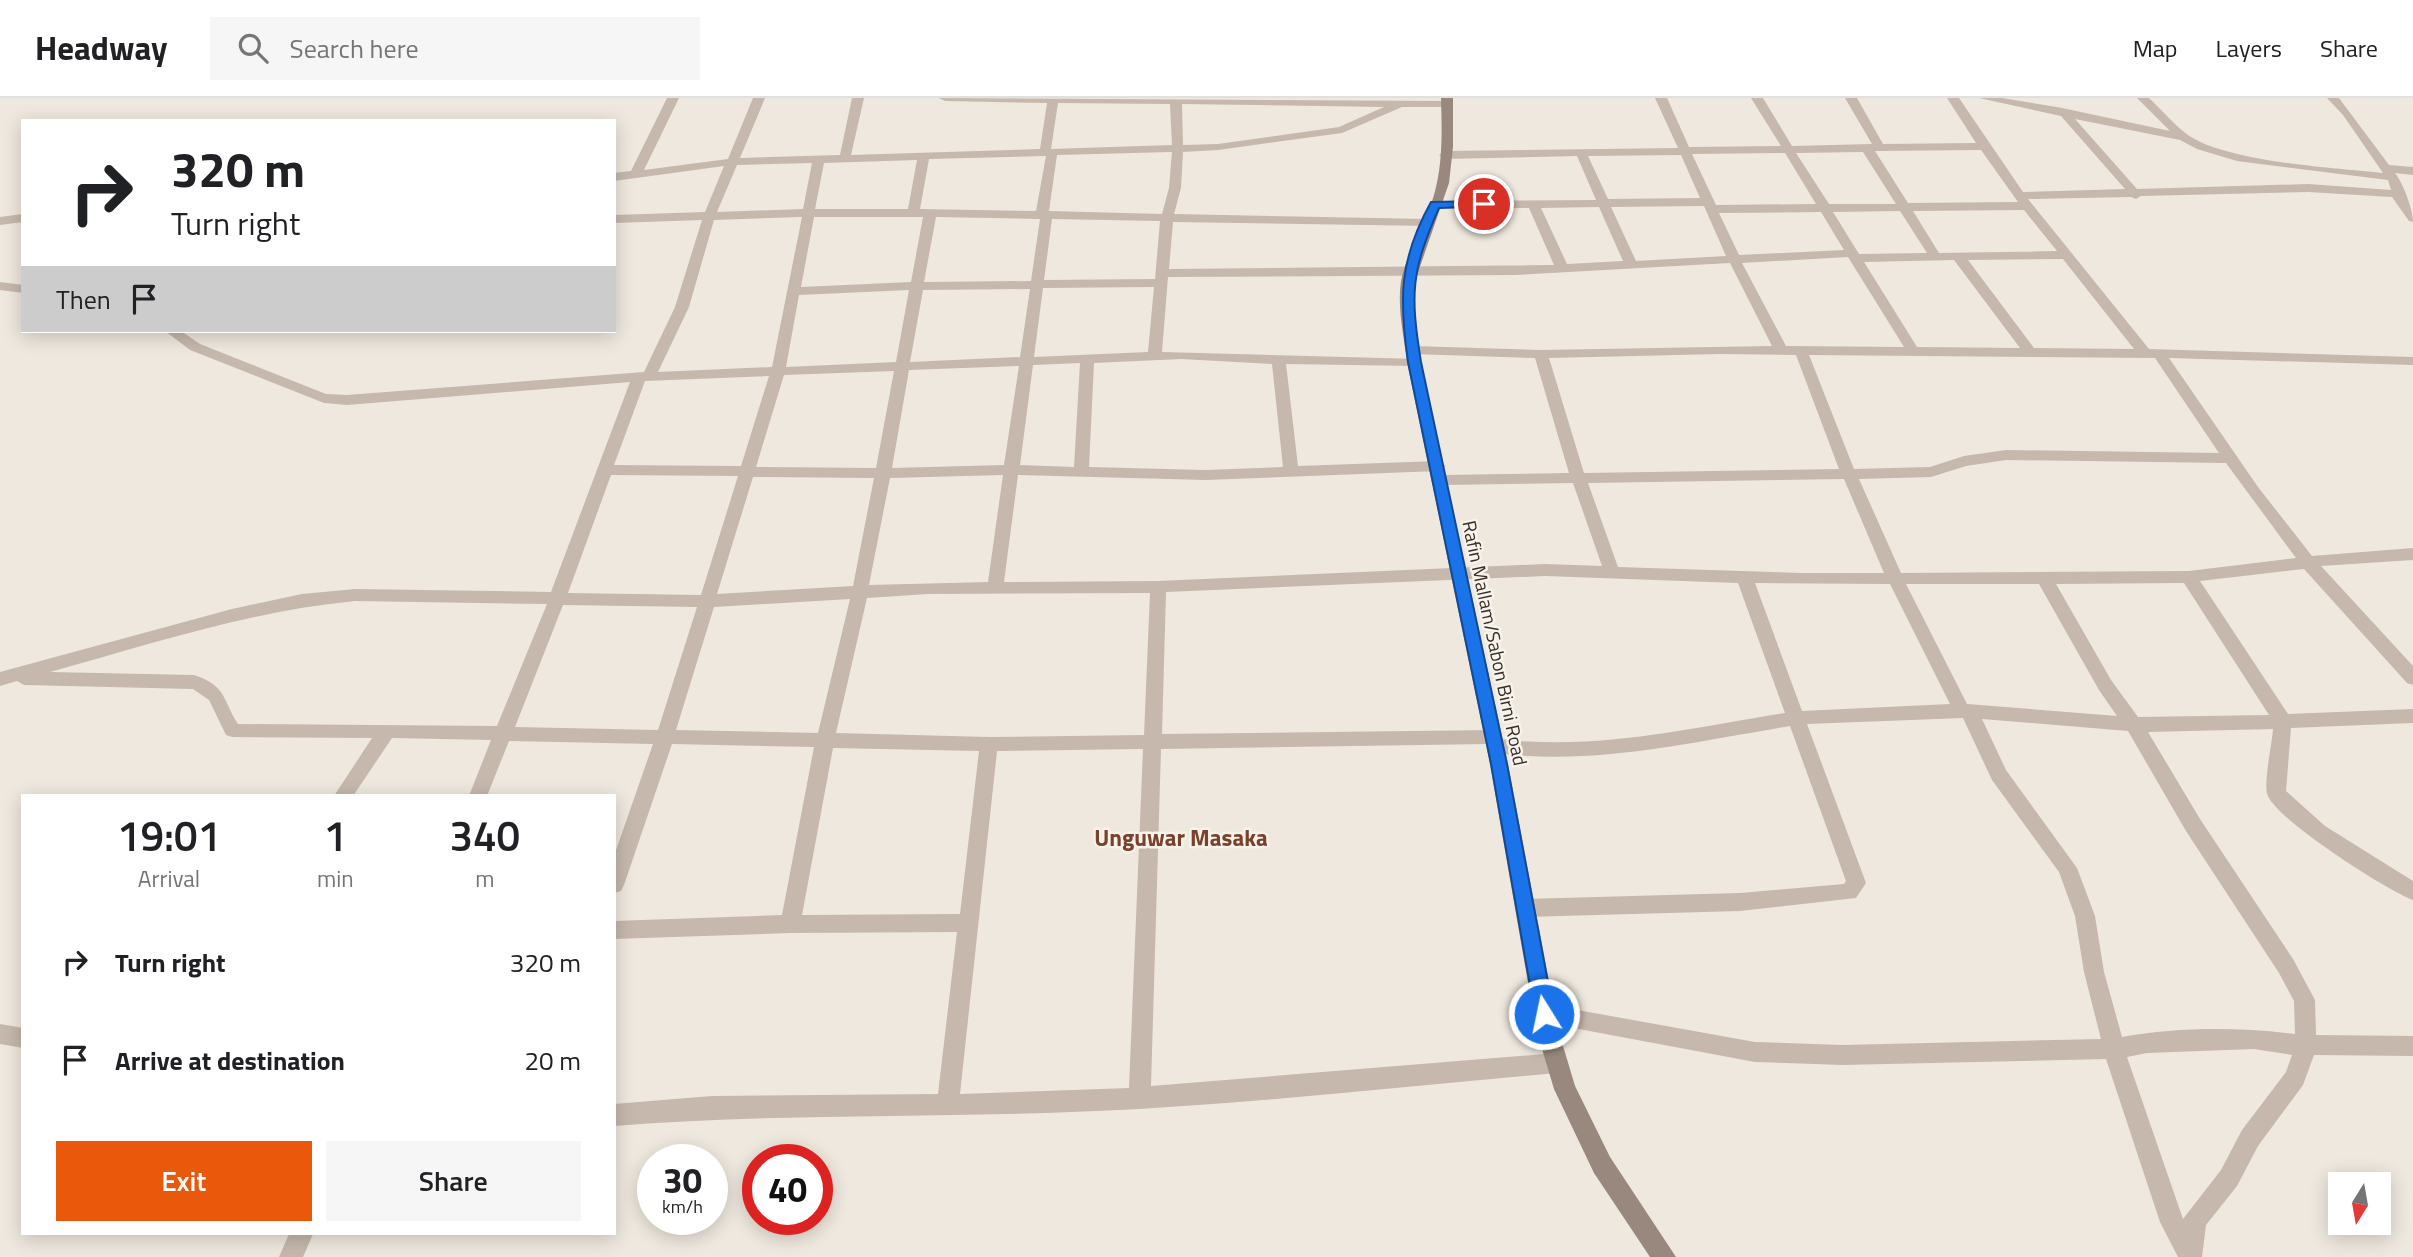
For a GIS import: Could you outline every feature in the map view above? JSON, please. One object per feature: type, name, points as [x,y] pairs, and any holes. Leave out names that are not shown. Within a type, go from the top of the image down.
[{"type":"street","points":[[636,174],[673,98]]},
{"type":"street","points":[[479,794],[558,597],[605,470],[644,377],[687,294],[709,217],[759,98]]},
{"type":"street","points":[[845,157],[859,98]]},
{"type":"street","points":[[945,98],[1399,104],[1447,101]]},
{"type":"street","points":[[1661,98],[1734,259],[1781,351]]},
{"type":"street","points":[[1758,98],[1914,353]]},
{"type":"street","points":[[1851,98],[1872,147],[1935,256]]},
{"type":"street","points":[[1953,98],[2005,178],[2153,356],[2308,562],[2413,678]]},
{"type":"street","points":[[1984,98],[2183,137]]},
{"type":"street","points":[[2050,98],[2136,195]]},
{"type":"street","points":[[2143,98],[2183,137],[2201,147],[2237,157],[2346,174],[2413,171]]},
{"type":"street","points":[[2333,98],[2347,113],[2397,184],[2397,194],[2413,218]]},
{"type":"street","points":[[995,587],[1038,284],[1053,99]]},
{"type":"street","name":"Rafin Mallam/Sabon Birni Road","points":[[1447,101],[1445,155],[1439,196],[1416,247],[1411,270],[1407,313],[1414,356],[1494,741],[1544,1014],[1557,1063],[1565,1089],[1602,1165],[1664,1257]]},
{"type":"street","points":[[1155,356],[1167,216],[1175,199],[1178,181],[1176,102]]},
{"type":"street","points":[[616,177],[730,162],[1218,147],[1342,130],[1399,104]]},
{"type":"street","points":[[1445,155],[1787,147],[1986,146]]},
{"type":"street","points":[[1581,153],[1632,266]]},
{"type":"street","points":[[913,213],[924,155]]},
{"type":"street","points":[[616,880],[665,737],[778,371],[819,159]]},
{"type":"street","points":[[1435,205],[1602,202],[1823,208],[2308,188],[2397,194]]},
{"type":"street","points":[[1533,203],[1562,268]]},
{"type":"street","points":[[616,219],[807,213],[930,213],[1427,223]]},
{"type":"street","points":[[790,924],[825,740],[860,591],[930,213]]},
{"type":"street","points":[[0,221],[21,218]]},
{"type":"street","points":[[795,291],[1411,270],[1632,266],[1852,255],[2068,255]]},
{"type":"street","points":[[1956,255],[2031,354]]},
{"type":"street","points":[[0,286],[21,289]]},
{"type":"street","points":[[175,333],[195,347],[324,398],[347,400],[644,377],[1155,356],[1279,360],[1610,351],[1801,351],[2242,355],[2413,361]]},
{"type":"street","points":[[1801,351],[1849,474],[1895,578],[1999,775],[2067,868],[2085,916],[2094,972],[2115,1049],[2172,1222],[2189,1255]]},
{"type":"street","points":[[1541,354],[1578,477],[1612,572]]},
{"type":"street","points":[[1081,471],[1087,359]]},
{"type":"street","points":[[1279,360],[1291,473]]},
{"type":"street","points":[[605,470],[747,473],[1012,470],[1206,475],[1440,473],[1578,477],[1931,472],[1964,461],[2006,455],[2232,458]]},
{"type":"street","points":[[3,678],[232,615],[302,600],[355,595],[707,601],[860,591],[995,587],[1158,587],[1545,570],[1895,578],[2189,577],[2308,562],[2413,554]]},
{"type":"street","points":[[1525,908],[1740,902],[1849,892],[1856,883],[1857,878],[1744,576]]},
{"type":"street","points":[[2043,576],[2105,685],[2134,725],[2193,825],[2297,984],[2304,1000],[2304,1045],[2295,1078],[2250,1138],[2228,1178],[2195,1220],[2189,1255]]},
{"type":"street","points":[[2189,577],[2283,721],[2276,793],[2280,800],[2298,818],[2413,891]]},
{"type":"street","points":[[1140,1098],[1158,587]]},
{"type":"street","points":[[3,678],[194,681],[208,686],[215,693],[232,730],[989,744],[1494,741],[1536,751],[1606,749],[1795,718],[1965,711],[2134,725],[2413,716]]},
{"type":"street","points":[[344,794],[387,731]]},
{"type":"street","points":[[948,1105],[989,744]]},
{"type":"street","points":[[616,930],[790,924],[967,923]]},
{"type":"street","points":[[1544,1014],[1755,1052],[1842,1055],[2115,1049],[2147,1043],[2253,1039],[2304,1045],[2413,1046]]},
{"type":"street","points":[[0,1034],[21,1038]]},
{"type":"street","points":[[616,1115],[712,1107],[948,1105],[1140,1098],[1557,1063]]},
{"type":"street","points":[[291,1257],[301,1235]]},
{"type":"district","name":"Unguwar Masaka","points":[[1181,838]]},
{"type":"route","points":[[1484,204],[1435,205],[1416,247],[1408,284],[1407,313],[1499,764],[1544,1014]]}]
